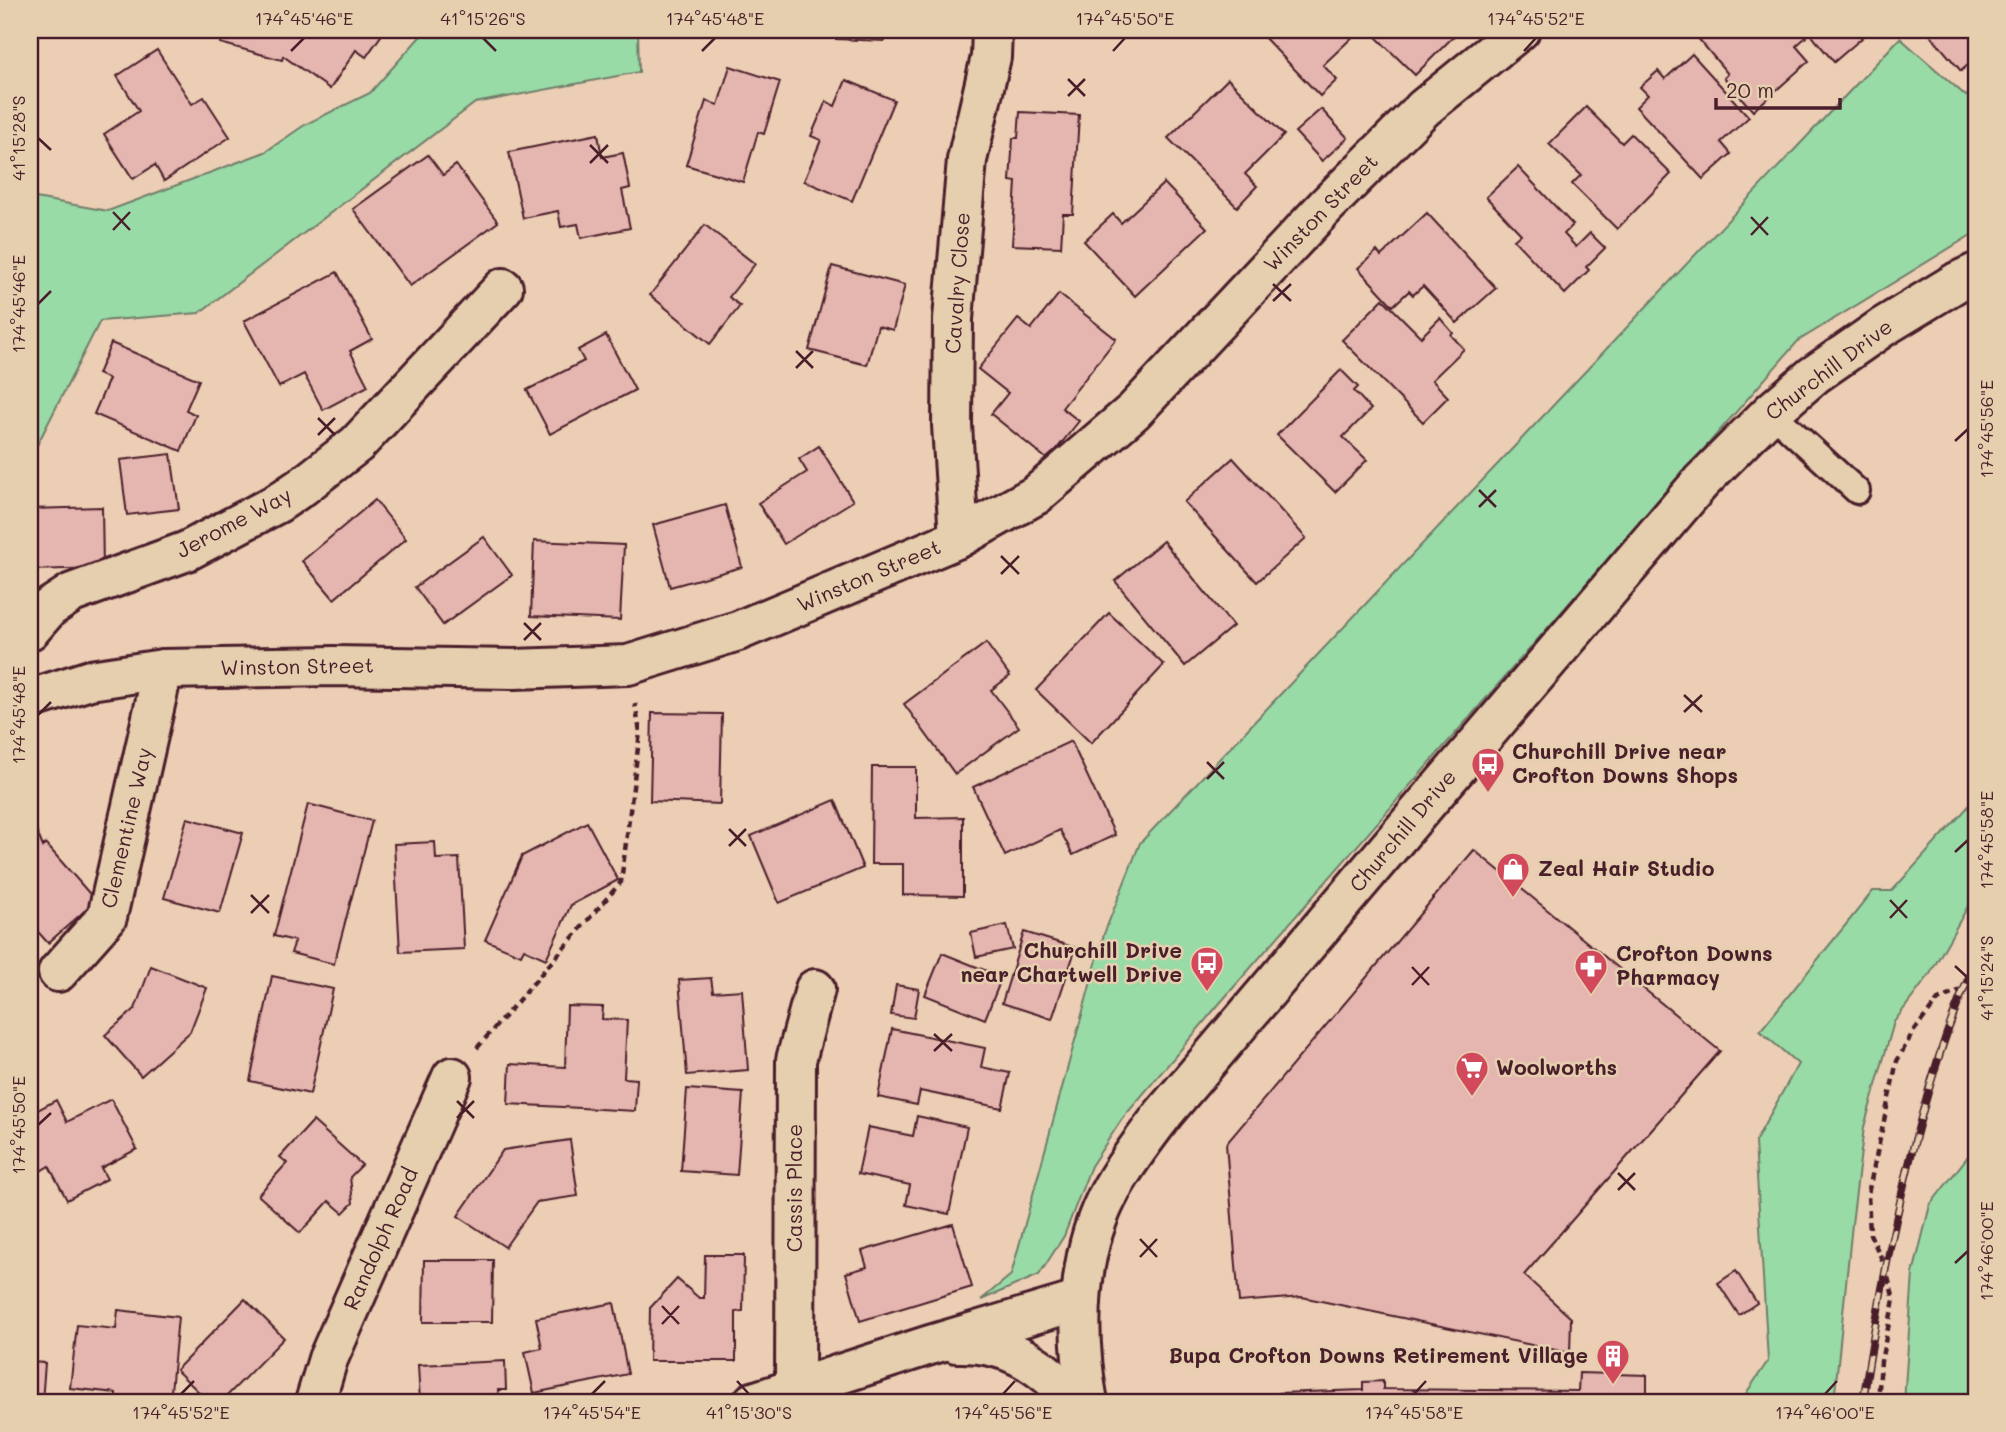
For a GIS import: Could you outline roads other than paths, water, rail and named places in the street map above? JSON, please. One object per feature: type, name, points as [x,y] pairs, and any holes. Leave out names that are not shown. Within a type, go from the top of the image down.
[{"type":"street","name":"Cavalry Close","points":[[959,538],[952,425],[953,318],[967,160],[990,57],[992,30]]},
{"type":"street","name":"Winston Street","points":[[30,699],[90,680],[163,669],[345,666],[514,669],[628,665],[738,631],[959,538],[1036,495],[1134,411],[1326,206],[1424,108],[1520,30]]},
{"type":"street","name":"Churchill Drive","points":[[1088,1402],[1083,1377],[1081,1300],[1084,1268],[1106,1200],[1143,1142],[1413,819],[1692,492],[1770,412],[1814,376],[1883,327],[1976,273]]},
{"type":"street","name":"Jerome Way","points":[[30,630],[49,608],[72,593],[187,551],[278,503],[303,486],[357,444],[503,288]]},
{"type":"street","name":"Clementine Way","points":[[58,972],[107,917],[163,669]]},
{"type":"street","name":"Cassis Place","points":[[807,1392],[796,1060],[815,989]]},
{"type":"street","name":"Randolph Road","points":[[315,1402],[328,1359],[452,1077]]},
{"type":"street","points":[[753,1402],[807,1392],[930,1345],[1081,1300]]},
{"type":"street","points":[[930,1345],[976,1342],[998,1346],[1040,1368],[1078,1402]]},
{"type":"lane","points":[[1770,412],[1857,491]]},
{"type":"railway","points":[[1863,1402],[1878,1310],[1916,1135],[1946,1034],[1976,962]]},
{"type":"place","name":"Churchill Drive near Crofton Downs Shops","points":[[1488,794]]},
{"type":"place","name":"Zeal Hair Studio","points":[[1513,899]]},
{"type":"place","name":"Churchill Drive near Chartwell Drive","points":[[1207,993]]},
{"type":"place","name":"Crofton Downs Pharmacy","points":[[1591,996]]},
{"type":"place","name":"Woolworths","points":[[1472,1098]]},
{"type":"place","name":"Bupa Crofton Downs Retirement Village","points":[[1613,1386]]}]
